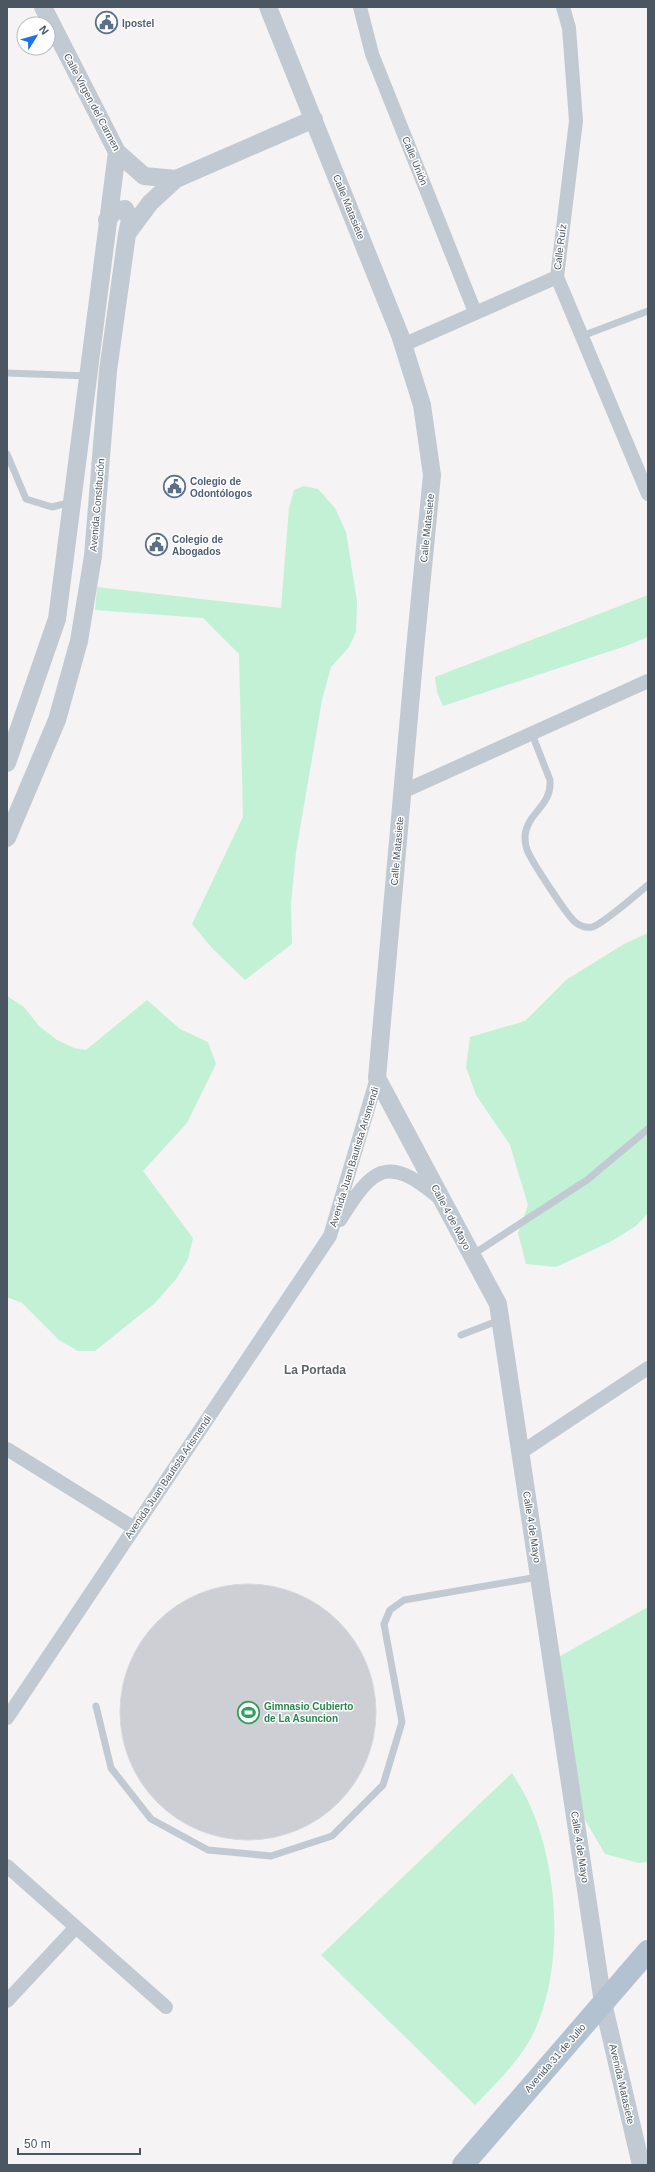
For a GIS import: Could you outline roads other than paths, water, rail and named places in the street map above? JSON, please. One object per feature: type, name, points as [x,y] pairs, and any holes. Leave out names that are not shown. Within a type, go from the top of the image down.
[{"type":"main road","name":"Avenida 31 de Julio","points":[[463,2165],[648,1951]]},
{"type":"street","name":"Calle Virgen del Carmen","points":[[43,7],[117,152],[144,176],[176,179],[314,119]]},
{"type":"street","name":"Calle Matasiete","points":[[268,7],[403,345],[422,405],[432,475],[402,792],[378,1078]]},
{"type":"street","name":"Calle Unión","points":[[360,7],[372,54],[475,312]]},
{"type":"street","name":"Calle Ruíz","points":[[563,7],[568,28],[576,121],[557,277],[648,494]]},
{"type":"street","points":[[7,763],[57,619],[89,376],[107,220],[117,152]]},
{"type":"street","name":"Avenida Constitución","points":[[7,838],[57,720],[79,641],[93,556],[108,371],[127,234],[150,203],[176,179]]},
{"type":"street","points":[[107,220],[115,211],[125,209],[130,220],[127,234]]},
{"type":"street","points":[[403,345],[557,277]]},
{"type":"street","points":[[402,792],[648,682]]},
{"type":"street","name":"Calle 4 de Mayo","points":[[378,1078],[498,1304],[603,2003]]},
{"type":"street","name":"Avenida Juan Bautista Arismendi","points":[[330,1236],[378,1078]]},
{"type":"street","name":"Avenida Juan Bautista Arismendi","points":[[7,1718],[330,1236],[359,1190],[372,1177],[389,1172],[402,1172],[421,1183],[443,1200]]},
{"type":"street","points":[[520,1453],[648,1368]]},
{"type":"street","points":[[7,1449],[134,1528]]},
{"type":"street","points":[[7,1866],[166,2007]]},
{"type":"street","points":[[7,2001],[76,1927]]},
{"type":"street","name":"Avenida Matasiete","points":[[603,2003],[641,2165]]},
{"type":"lane","points":[[582,336],[648,311]]},
{"type":"lane","points":[[7,373],[89,376]]},
{"type":"lane","points":[[7,454],[26,499],[52,507],[72,502]]},
{"type":"lane","points":[[532,734],[550,780],[550,787],[546,801],[530,820],[527,829],[526,846],[533,861],[572,919],[582,926],[597,926],[648,885]]},
{"type":"lane","points":[[472,1255],[587,1180],[648,1129]]},
{"type":"lane","points":[[461,1335],[500,1320]]},
{"type":"lane","points":[[96,1706],[111,1768],[151,1819],[208,1850],[271,1856],[332,1836],[383,1785],[402,1722],[384,1624],[390,1610],[404,1600],[539,1577]]},
{"type":"place","name":"Ipostel","points":[[106,23]]},
{"type":"place","name":"Colegio de Odontólogos","points":[[174,487]]},
{"type":"place","name":"Colegio de Abogados","points":[[156,545]]},
{"type":"place","name":"Gimnasio Cubierto de La Asuncion","points":[[248,1712]]},
{"type":"district","name":"La Portada","points":[[315,1370]]}]
